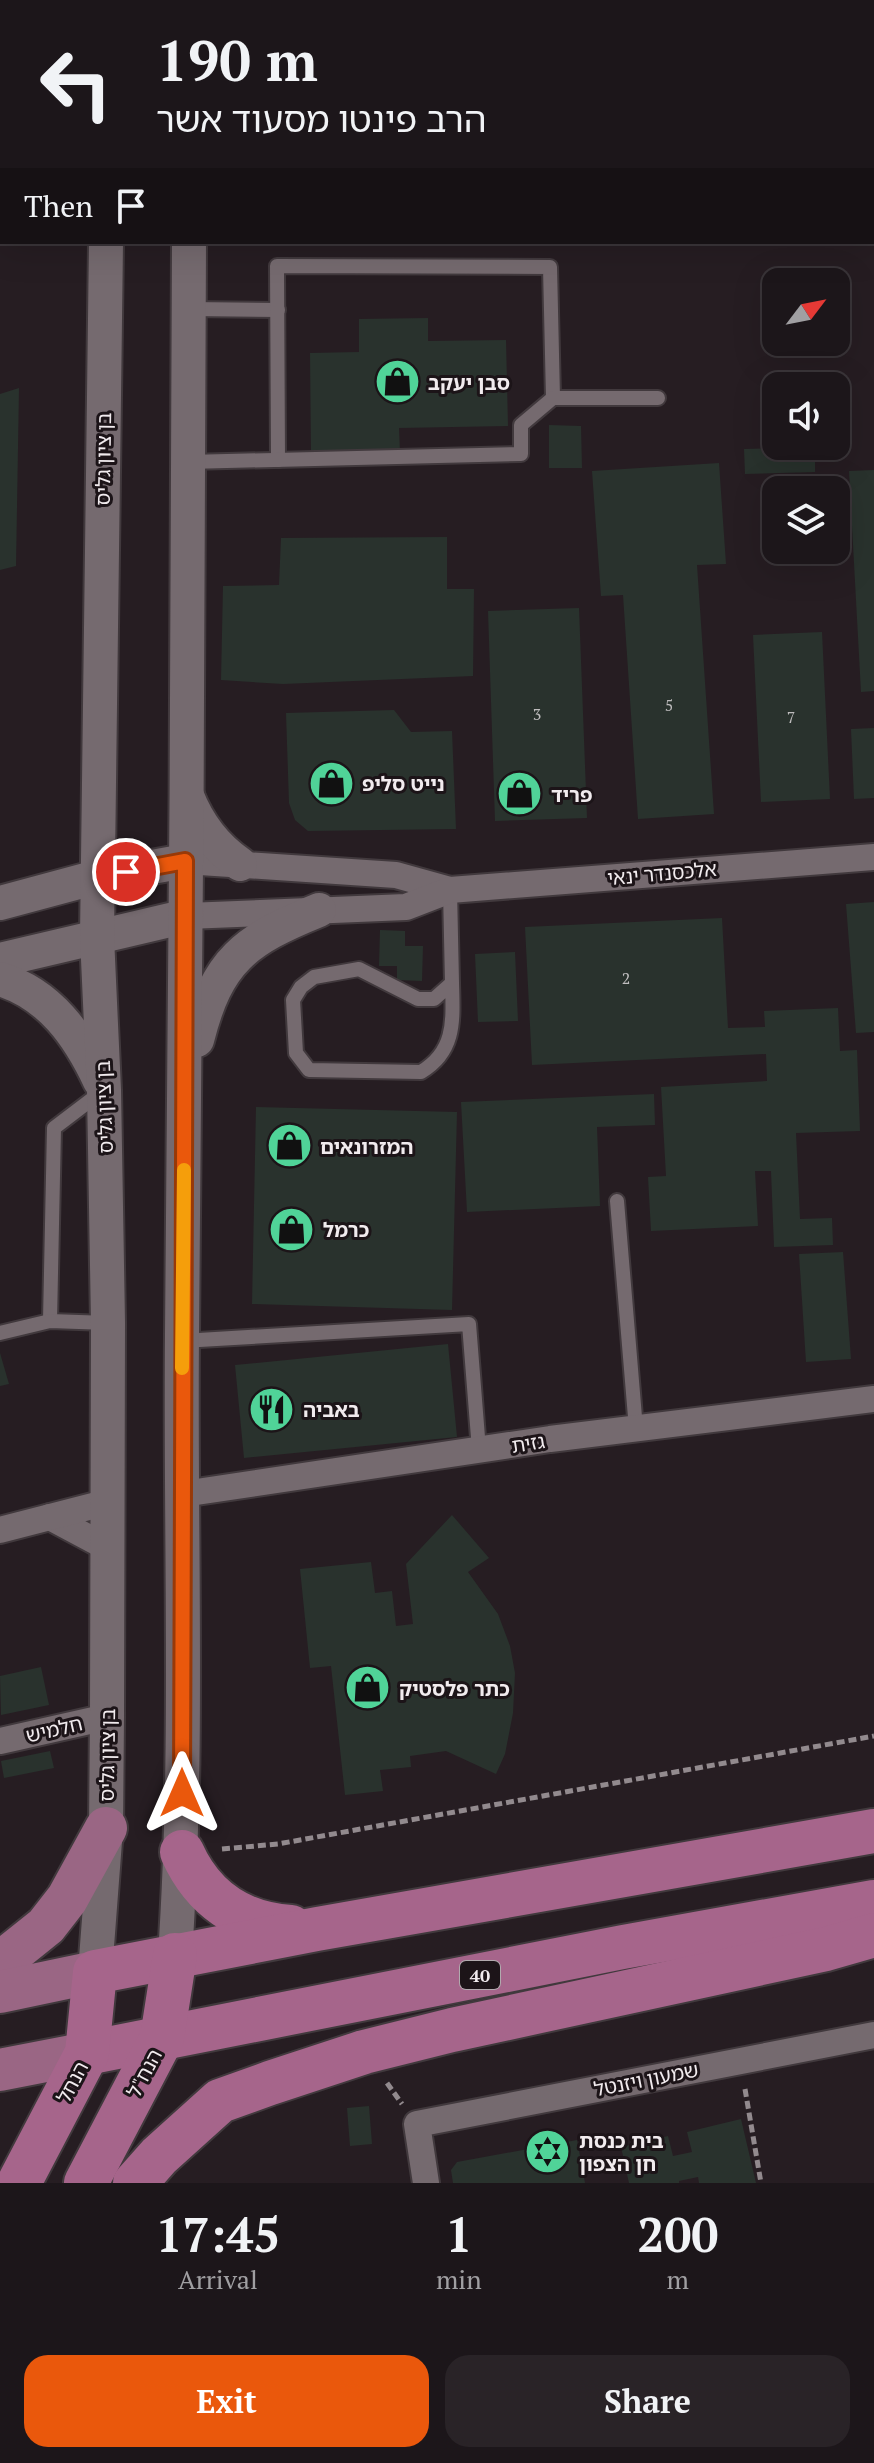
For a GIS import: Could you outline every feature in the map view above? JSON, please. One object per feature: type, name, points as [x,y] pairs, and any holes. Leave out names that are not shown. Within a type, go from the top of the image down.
[{"type":"highway","points":[[95,1972],[317,1929],[874,1831]]},
{"type":"highway","points":[[182,1852],[201,1886],[236,1915],[259,1923],[317,1929]]},
{"type":"highway","name":"40","points":[[87,2053],[623,1947],[874,1902]]},
{"type":"highway","points":[[135,2183],[159,2156],[220,2101],[297,2074],[364,2052],[437,2034],[795,1956],[874,1935]]},
{"type":"highway","name":"הנח\"ל","points":[[86,2183],[162,2038],[175,1955]]},
{"type":"highway","name":"הנחל","points":[[19,2183],[87,2053],[95,1972]]},
{"type":"main road","points":[[0,1963],[46,1926],[74,1888],[106,1828]]},
{"type":"main road","points":[[0,1992],[95,1972]]},
{"type":"main road","points":[[0,2070],[87,2053]]},
{"type":"street","name":"בן ציון גליס","points":[[95,1972],[106,1828],[107,1717],[108,1323],[104,1090],[97,937],[106,244]]},
{"type":"street","points":[[175,1955],[182,1852],[189,244]]},
{"type":"street","points":[[185,790],[207,833],[226,855],[240,864]]},
{"type":"street","name":"אלכסנדר ינאי","points":[[187,916],[406,907],[450,890],[874,857]]},
{"type":"street","points":[[0,903],[97,877],[185,861]]},
{"type":"street","name":"אלכסנדר ינאי","points":[[185,861],[396,875],[450,890]]},
{"type":"street","points":[[185,1091],[205,1009],[230,963],[251,943],[319,910]]},
{"type":"street","points":[[0,960],[187,916]]},
{"type":"street","points":[[0,979],[38,997],[58,1015],[74,1035],[104,1090]]},
{"type":"street","name":"גזית","points":[[183,1494],[550,1439],[874,1399]]},
{"type":"street","points":[[0,1530],[108,1502]]},
{"type":"street","points":[[50,1517],[108,1548]]},
{"type":"street","name":"חלמיש","points":[[0,1741],[107,1717]]},
{"type":"street","name":"שמעון ויזנטל","points":[[426,2183],[417,2124],[874,2035]]},
{"type":"lane","points":[[278,460],[277,266],[550,267],[553,398]]},
{"type":"lane","points":[[189,309],[278,310]]},
{"type":"lane","points":[[188,462],[521,454],[521,425],[553,398],[658,398]]},
{"type":"lane","points":[[450,890],[452,983],[448,1047],[435,1063],[421,1072],[309,1070],[296,1053],[293,1000],[301,987],[314,977],[359,969],[418,999],[434,999],[452,983]]},
{"type":"lane","points":[[50,1321],[54,1128],[104,1090]]},
{"type":"lane","points":[[617,1201],[636,1429]]},
{"type":"lane","points":[[0,1333],[50,1321],[108,1323]]},
{"type":"lane","points":[[182,1341],[469,1324],[479,1450]]},
{"type":"path","points":[[182,1852],[278,1844],[874,1736]]},
{"type":"path","points":[[740,2061],[761,2183]]},
{"type":"building","points":[[428,318],[428,341],[506,340],[508,426],[399,428],[400,453],[311,454],[310,353],[359,352],[359,319]]},
{"type":"building","points":[[19,388],[16,566],[0,570],[0,394]]},
{"type":"building","points":[[549,425],[581,426],[582,468],[549,468]]},
{"type":"building","points":[[762,448],[762,460],[815,460],[815,472],[745,474],[744,449]]},
{"type":"building","points":[[719,463],[726,564],[697,565],[714,814],[638,819],[623,595],[601,596],[592,471]]},
{"type":"building","points":[[874,470],[874,691],[861,692],[849,471]]},
{"type":"building","points":[[447,537],[447,589],[474,589],[473,676],[283,684],[221,680],[223,586],[279,585],[281,538]]},
{"type":"building","points":[[579,608],[587,818],[495,821],[488,611]]},
{"type":"building","points":[[822,632],[830,799],[761,802],[753,635]]},
{"type":"building","points":[[394,710],[411,732],[452,731],[456,829],[308,831],[295,820],[289,803],[286,713]]},
{"type":"building","points":[[874,728],[874,798],[854,799],[851,729]]},
{"type":"building","points":[[874,902],[874,1032],[856,1033],[846,904]]},
{"type":"building","points":[[722,918],[728,1028],[765,1027],[764,1011],[838,1008],[840,1051],[857,1050],[860,1131],[796,1133],[800,1219],[832,1218],[833,1245],[774,1247],[771,1171],[755,1171],[758,1226],[651,1231],[648,1177],[666,1176],[661,1087],[767,1081],[766,1054],[532,1065],[525,927]]},
{"type":"building","points":[[380,930],[405,931],[405,946],[423,946],[422,981],[397,980],[397,966],[379,966]]},
{"type":"building","points":[[515,952],[518,1021],[478,1022],[475,954]]},
{"type":"building","points":[[654,1094],[655,1125],[597,1127],[600,1206],[467,1212],[461,1102]]},
{"type":"building","points":[[256,1107],[457,1112],[452,1310],[252,1304]]},
{"type":"building","points":[[843,1252],[851,1359],[806,1362],[799,1254]]},
{"type":"building","points":[[448,1344],[457,1437],[244,1458],[235,1365]]},
{"type":"building","points":[[0,1353],[9,1384],[0,1386]]},
{"type":"building","points":[[452,1515],[489,1558],[468,1572],[498,1614],[510,1646],[515,1673],[513,1713],[505,1754],[496,1774],[446,1751],[410,1756],[411,1767],[380,1770],[383,1791],[345,1795],[331,1666],[310,1668],[300,1569],[371,1562],[375,1593],[392,1591],[396,1626],[413,1624],[406,1564]]},
{"type":"building","points":[[41,1667],[49,1705],[1,1715],[0,1676]]},
{"type":"building","points":[[50,1751],[54,1768],[4,1778],[1,1761]]},
{"type":"building","points":[[369,2106],[372,2144],[350,2146],[347,2108]]},
{"type":"building","points":[[741,2119],[756,2183],[699,2183],[698,2177],[679,2183],[629,2183],[621,2147],[668,2136],[673,2156],[692,2152],[687,2132]]},
{"type":"building","name":"בית כנסת חן הצפון","points":[[577,2140],[585,2183],[453,2183],[451,2170],[457,2162]]},
{"type":"slow traffic","points":[[182,1368],[184,1170]]},
{"type":"place","name":"סבן יעקב","points":[[397,382]]},
{"type":"place","name":"נייט סליפ","points":[[331,783]]},
{"type":"place","name":"פריד","points":[[520,794]]},
{"type":"place","name":"המזרונאים","points":[[289,1146]]},
{"type":"place","name":"כרמל","points":[[292,1229]]},
{"type":"place","name":"באביה","points":[[272,1409]]},
{"type":"place","name":"כתר פלסטיק","points":[[368,1688]]},
{"type":"place","name":"בית כנסת חן הצפון","points":[[548,2151]]},
{"type":"route","points":[[126,872],[185,861],[182,1793]]}]
